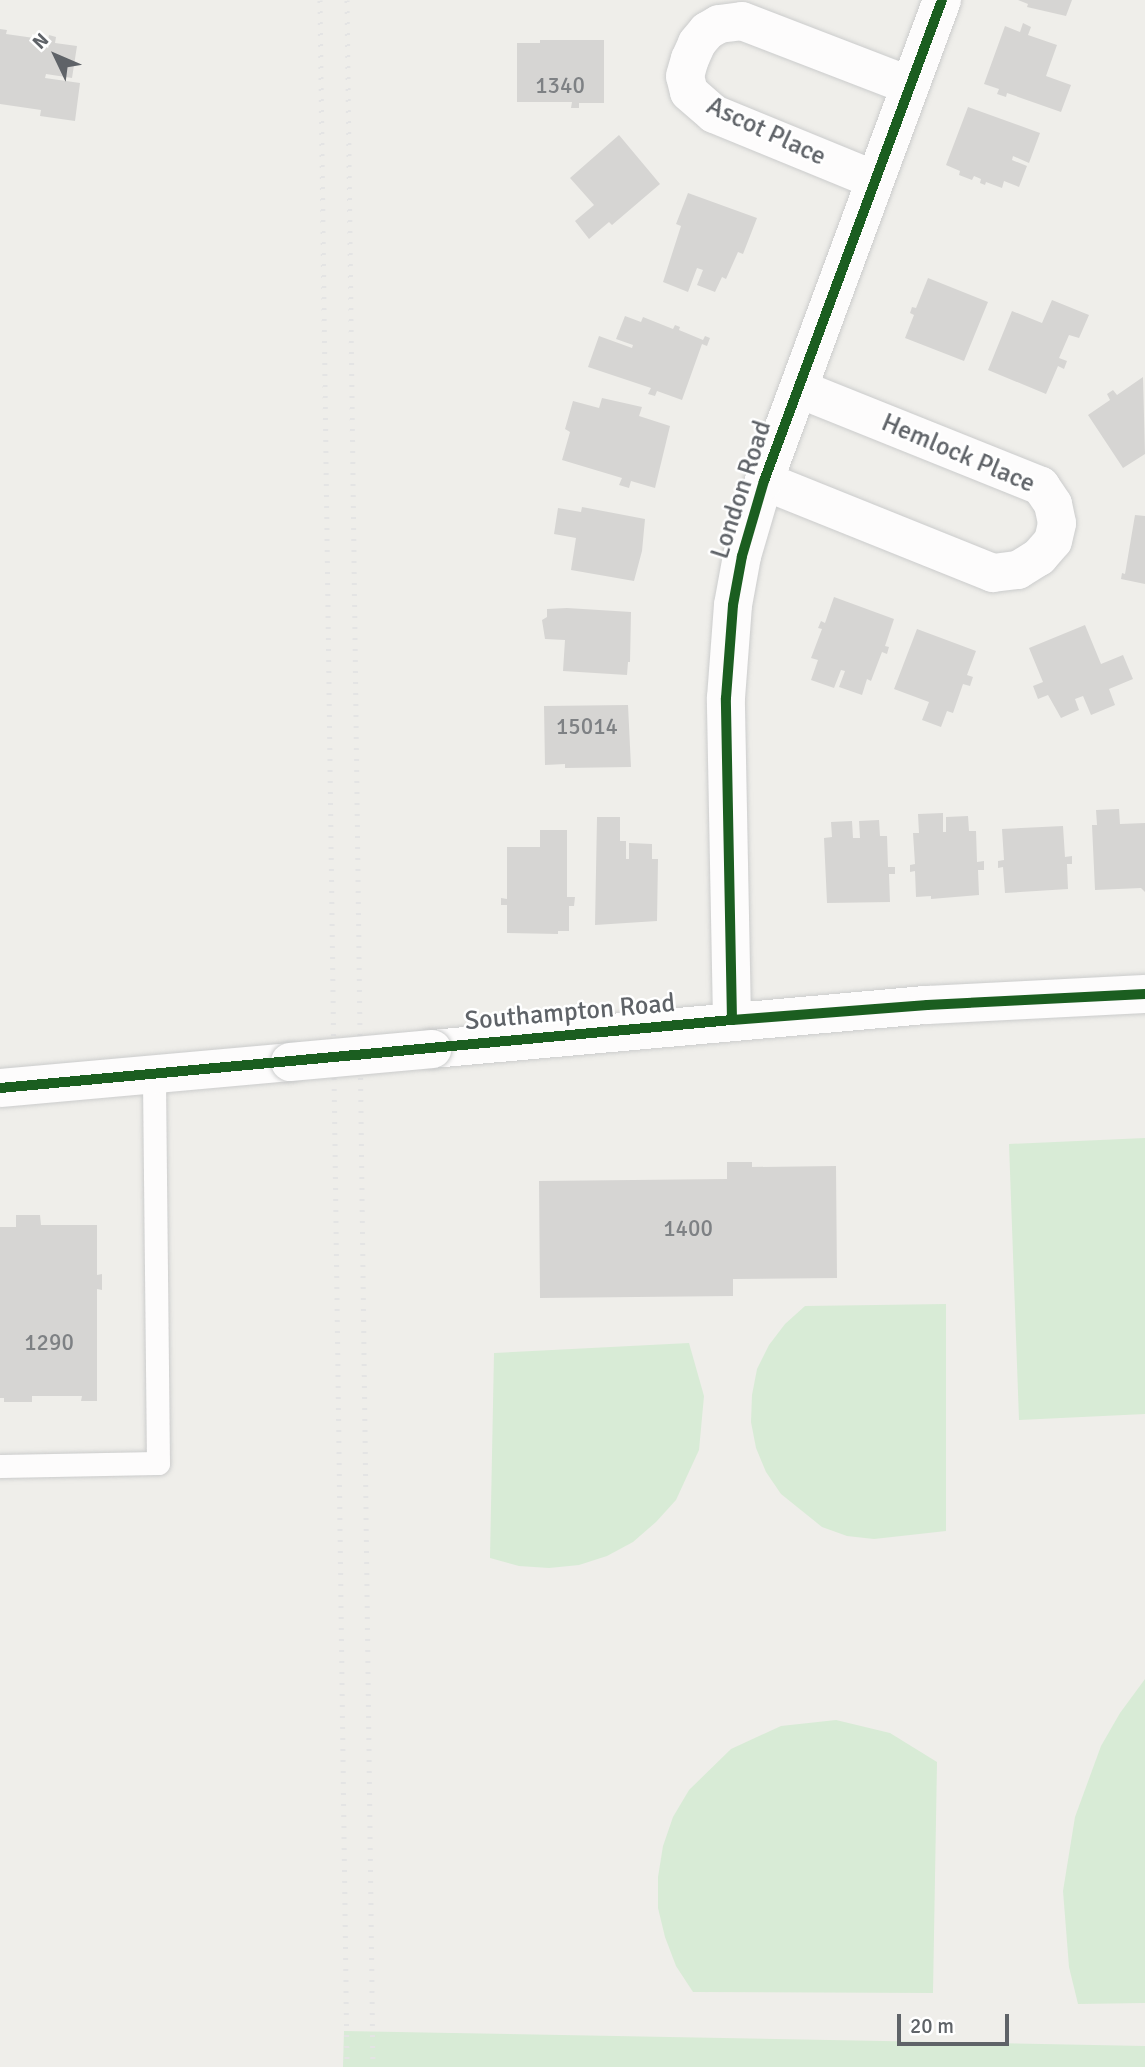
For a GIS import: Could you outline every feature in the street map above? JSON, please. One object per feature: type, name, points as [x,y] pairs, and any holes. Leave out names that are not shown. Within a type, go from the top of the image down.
[{"type":"street","name":"London Road","points":[[732,1020],[726,698],[733,605],[742,556],[764,481],[800,389],[908,85],[942,0]]},
{"type":"street","name":"Ascot Place","points":[[875,180],[714,114],[690,92],[685,76],[690,59],[696,43],[707,31],[719,24],[742,21],[908,85]]},
{"type":"street","name":"Hemlock Place","points":[[764,481],[993,573],[1018,570],[1039,557],[1053,541],[1057,523],[1053,504],[1041,486],[800,389]]},
{"type":"street","name":"Southampton Road","points":[[0,1088],[732,1020],[927,1005],[1145,995]]},
{"type":"lane","points":[[0,1466],[158,1463],[155,1074]]},
{"type":"green space","points":[[1145,1138],[1145,1414],[1019,1420],[1009,1144]]},
{"type":"green space","points":[[946,1304],[946,1531],[874,1539],[847,1536],[822,1527],[781,1494],[766,1472],[756,1448],[751,1422],[752,1395],[757,1369],[769,1345],[785,1324],[805,1306]]},
{"type":"green space","points":[[689,1343],[704,1396],[699,1450],[676,1500],[656,1522],[633,1542],[607,1556],[579,1565],[549,1568],[519,1566],[490,1558],[494,1353]]},
{"type":"green space","points":[[1145,1679],[1145,2003],[1078,2004],[1069,1967],[1063,1891],[1075,1817],[1101,1746],[1120,1713]]},
{"type":"green space","points":[[836,1720],[890,1733],[937,1762],[933,1993],[693,1992],[676,1966],[658,1908],[658,1877],[663,1846],[673,1817],[689,1790],[731,1749],[781,1726]]},
{"type":"green space","points":[[344,2031],[1145,2046],[1145,2067],[343,2067]]},
{"type":"building","points":[[1018,0],[1072,0],[1066,16],[1027,7],[1028,4]]},
{"type":"building","points":[[1023,23],[1031,27],[1028,35],[1057,45],[1046,76],[1071,85],[1061,112],[1007,93],[1006,97],[997,94],[999,89],[984,84],[1005,26],[1020,32]]},
{"type":"building","points":[[0,29],[7,30],[6,34],[48,40],[49,35],[56,37],[55,43],[77,46],[72,78],[46,74],[45,78],[80,83],[75,121],[40,116],[41,110],[0,104]]},
{"type":"building","points":[[540,40],[604,40],[604,103],[579,103],[579,108],[571,108],[572,102],[517,102],[517,43],[540,43]]},
{"type":"building","points":[[968,107],[1040,133],[1029,163],[1013,156],[1012,160],[1027,166],[1019,187],[1004,181],[1002,188],[986,182],[985,185],[980,183],[981,179],[974,176],[972,180],[959,175],[960,171],[946,165]]},
{"type":"building","points":[[619,135],[660,184],[612,225],[609,222],[589,239],[575,221],[594,205],[570,178]]},
{"type":"building","points":[[688,193],[757,218],[743,254],[738,252],[726,279],[722,277],[715,292],[697,285],[703,270],[697,268],[688,292],[663,282],[681,226],[676,224]]},
{"type":"building","points":[[928,278],[988,302],[964,361],[905,338],[914,315],[910,313],[912,307],[916,308]]},
{"type":"building","points":[[1052,300],[1089,315],[1079,338],[1069,335],[1059,358],[1067,361],[1064,369],[1058,366],[1046,394],[988,370],[1012,311],[1042,323]]},
{"type":"building","points":[[625,316],[641,322],[643,317],[673,329],[675,325],[680,327],[679,330],[703,340],[705,336],[710,338],[707,346],[702,344],[682,400],[657,391],[655,396],[648,394],[651,388],[588,367],[599,336],[632,348],[633,345],[616,339]]},
{"type":"building","points":[[1143,377],[1145,454],[1123,468],[1088,415],[1110,400],[1107,394],[1113,390],[1117,395]]},
{"type":"building","points":[[602,398],[642,407],[639,416],[670,426],[655,488],[631,481],[629,488],[619,485],[622,478],[562,460],[570,432],[565,429],[573,401],[599,408]]},
{"type":"building","points":[[582,507],[645,519],[642,551],[634,581],[571,570],[576,538],[554,534],[558,508],[581,512]]},
{"type":"building","points":[[1135,515],[1145,516],[1145,584],[1121,579],[1122,573],[1125,574]]},
{"type":"building","points":[[834,597],[894,619],[885,646],[889,647],[887,654],[882,652],[871,681],[867,679],[862,695],[839,687],[845,671],[841,670],[834,688],[811,680],[818,660],[811,658],[822,629],[818,628],[821,621],[825,623]]},
{"type":"building","points":[[547,609],[631,612],[630,662],[627,675],[563,671],[565,640],[545,639],[542,620],[547,617]]},
{"type":"building","points":[[1085,625],[1101,664],[1123,655],[1133,679],[1109,689],[1115,705],[1091,715],[1083,696],[1075,699],[1079,710],[1061,718],[1048,695],[1038,699],[1033,686],[1043,682],[1029,648]]},
{"type":"building","points":[[917,629],[976,651],[967,675],[973,677],[970,686],[963,684],[953,713],[947,711],[941,727],[922,720],[929,702],[894,689]]},
{"type":"building","points":[[628,705],[631,767],[565,768],[565,764],[545,765],[544,706]]},
{"type":"building","points":[[1119,809],[1120,824],[1145,823],[1145,892],[1141,888],[1095,890],[1092,825],[1097,825],[1096,810]]},
{"type":"building","points":[[943,813],[943,832],[946,832],[946,817],[968,816],[969,831],[976,831],[977,862],[984,861],[984,870],[978,870],[979,895],[931,899],[931,896],[916,897],[915,871],[910,872],[910,865],[915,864],[913,833],[919,833],[918,814]]},
{"type":"building","points":[[597,817],[620,817],[620,841],[626,841],[626,859],[629,859],[629,843],[652,844],[652,859],[658,859],[657,921],[595,925]]},
{"type":"building","points":[[879,820],[880,836],[887,836],[888,867],[895,867],[895,874],[889,874],[890,902],[827,903],[824,838],[832,837],[831,822],[852,821],[853,838],[860,838],[859,821]]},
{"type":"building","points":[[1063,826],[1065,857],[1072,856],[1072,864],[1067,864],[1068,889],[1005,893],[1003,867],[998,868],[998,861],[1004,860],[1002,829]]},
{"type":"building","points":[[540,830],[567,830],[567,897],[575,897],[574,906],[569,906],[569,931],[558,931],[558,934],[507,933],[507,905],[501,905],[501,898],[507,899],[507,847],[540,847]]},
{"type":"building","points":[[727,1162],[752,1162],[752,1167],[836,1166],[837,1278],[733,1279],[733,1296],[540,1298],[539,1181],[727,1179]]},
{"type":"building","points":[[16,1215],[40,1215],[41,1225],[97,1225],[97,1275],[102,1274],[102,1290],[97,1289],[97,1401],[81,1401],[82,1396],[32,1396],[32,1402],[4,1402],[4,1398],[0,1398],[0,1227],[16,1227]]},
{"type":"railway","points":[[320,0],[347,2067]]},
{"type":"railway","points":[[347,0],[373,2067]]},
{"type":"cycle path","points":[[732,1020],[726,698],[733,605],[742,556],[764,481],[942,0]]},
{"type":"cycle path","points":[[0,1088],[732,1020],[927,1005],[1145,994]]}]
